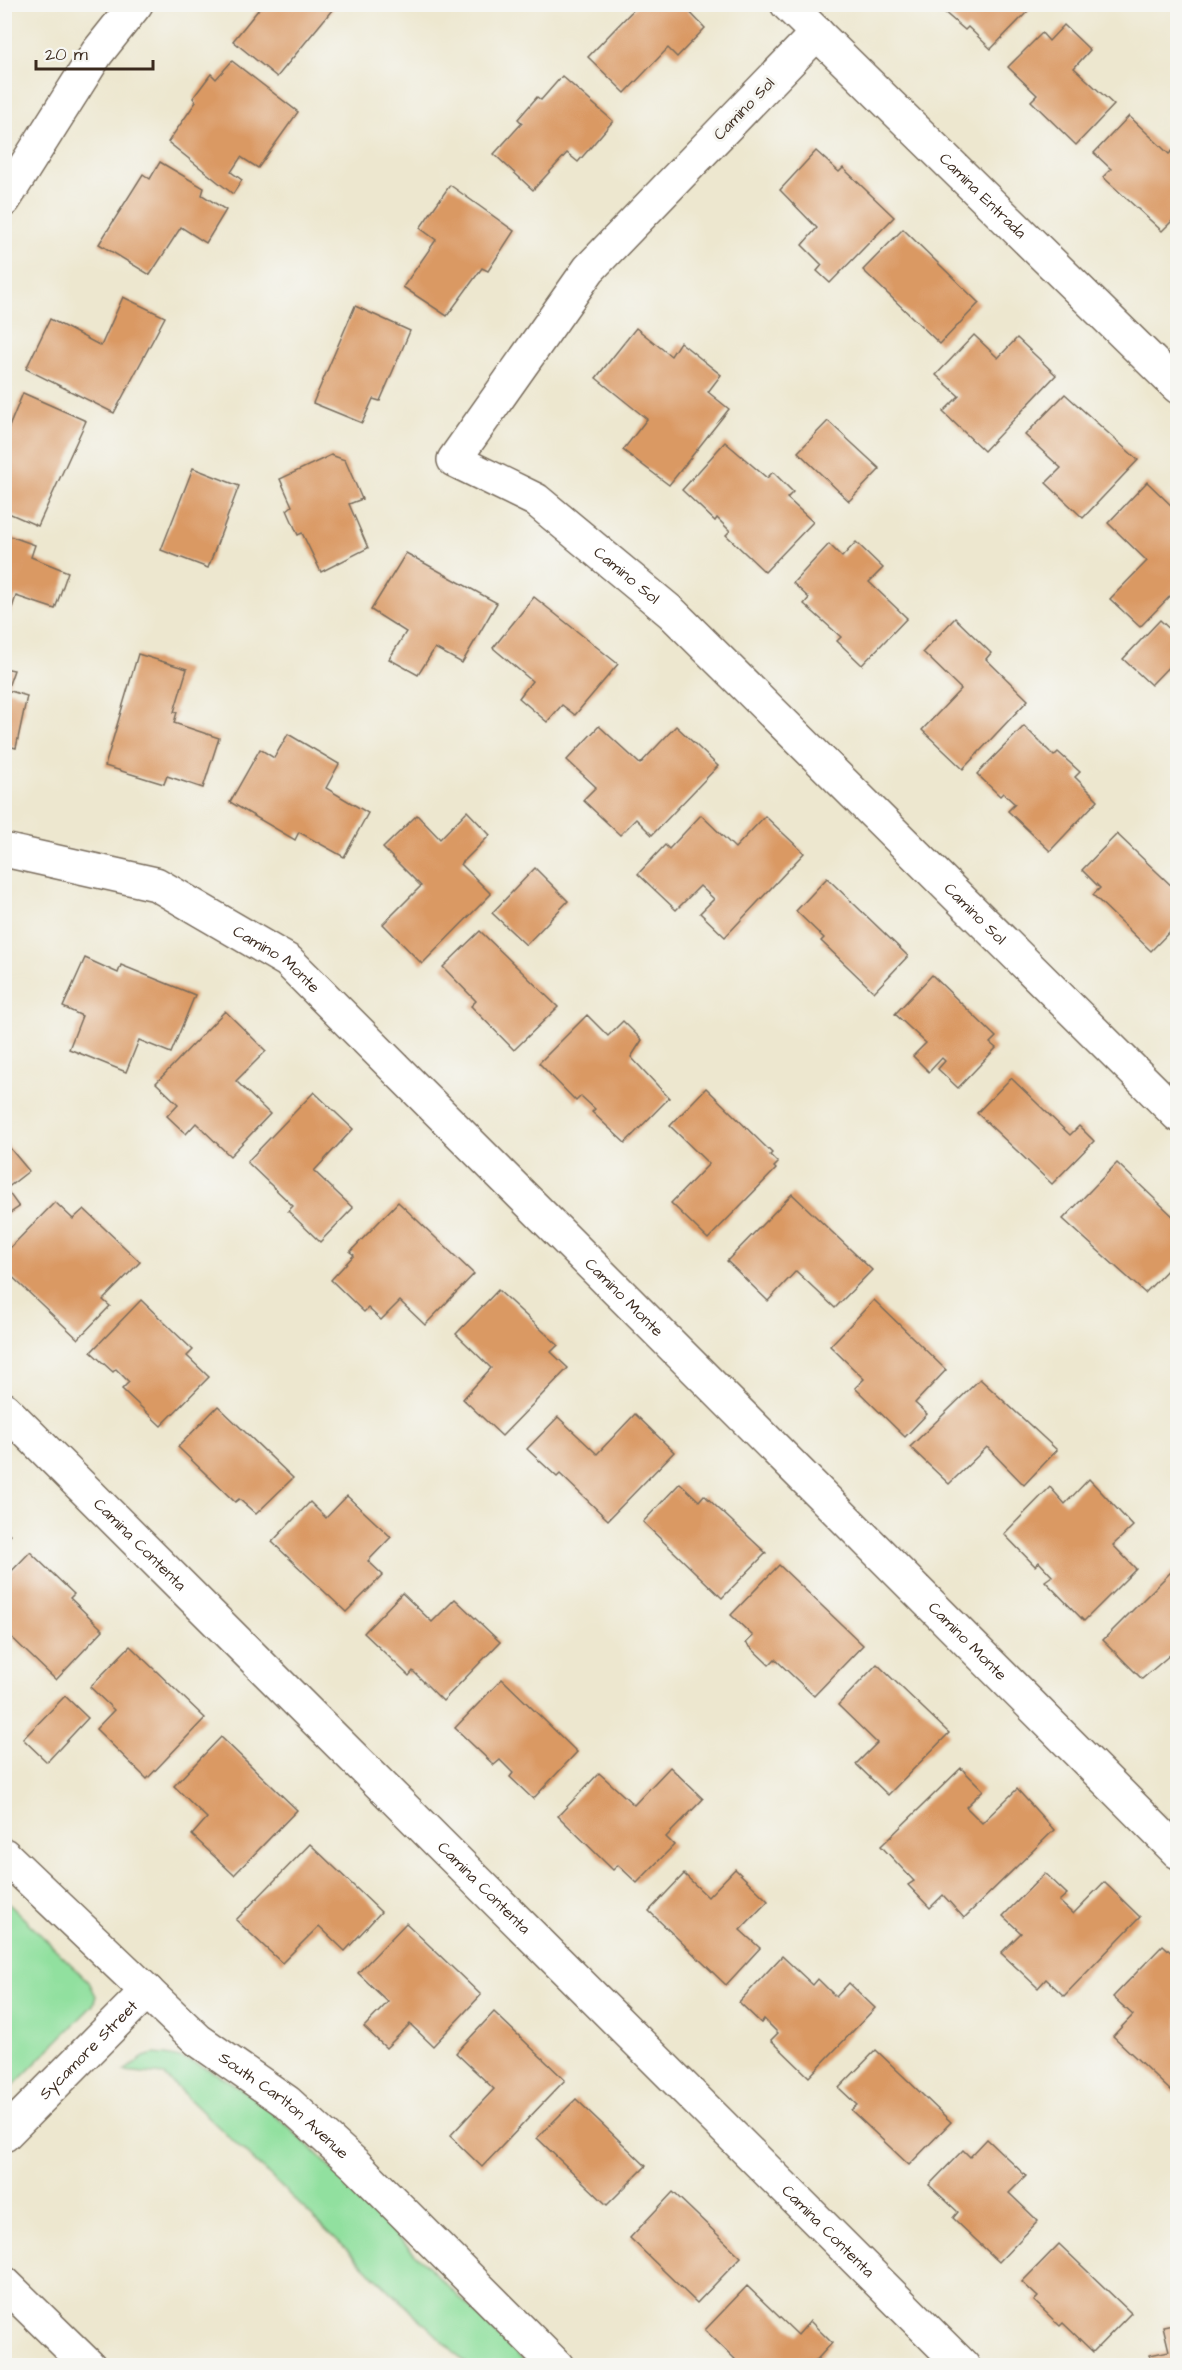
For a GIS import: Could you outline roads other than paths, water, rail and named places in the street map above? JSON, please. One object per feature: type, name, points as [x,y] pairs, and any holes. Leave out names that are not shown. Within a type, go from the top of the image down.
[{"type":"street","points":[[4,200],[97,53],[136,4]]},
{"type":"street","name":"Camina Entrada","points":[[788,4],[1178,387]]},
{"type":"street","name":"Camino Sol","points":[[817,33],[589,269],[454,460],[536,500],[672,613],[1178,1115]]},
{"type":"street","name":"Camino Monte","points":[[4,850],[156,884],[288,961],[1178,1852]]},
{"type":"street","name":"Camina Contenta","points":[[4,1409],[963,2366]]},
{"type":"street","name":"South Carlton Avenue","points":[[4,1855],[198,2040],[287,2102],[356,2165],[557,2366]]},
{"type":"street","name":"Sycamore Street","points":[[4,2135],[147,1991]]},
{"type":"street","points":[[4,2283],[89,2366]]}]
